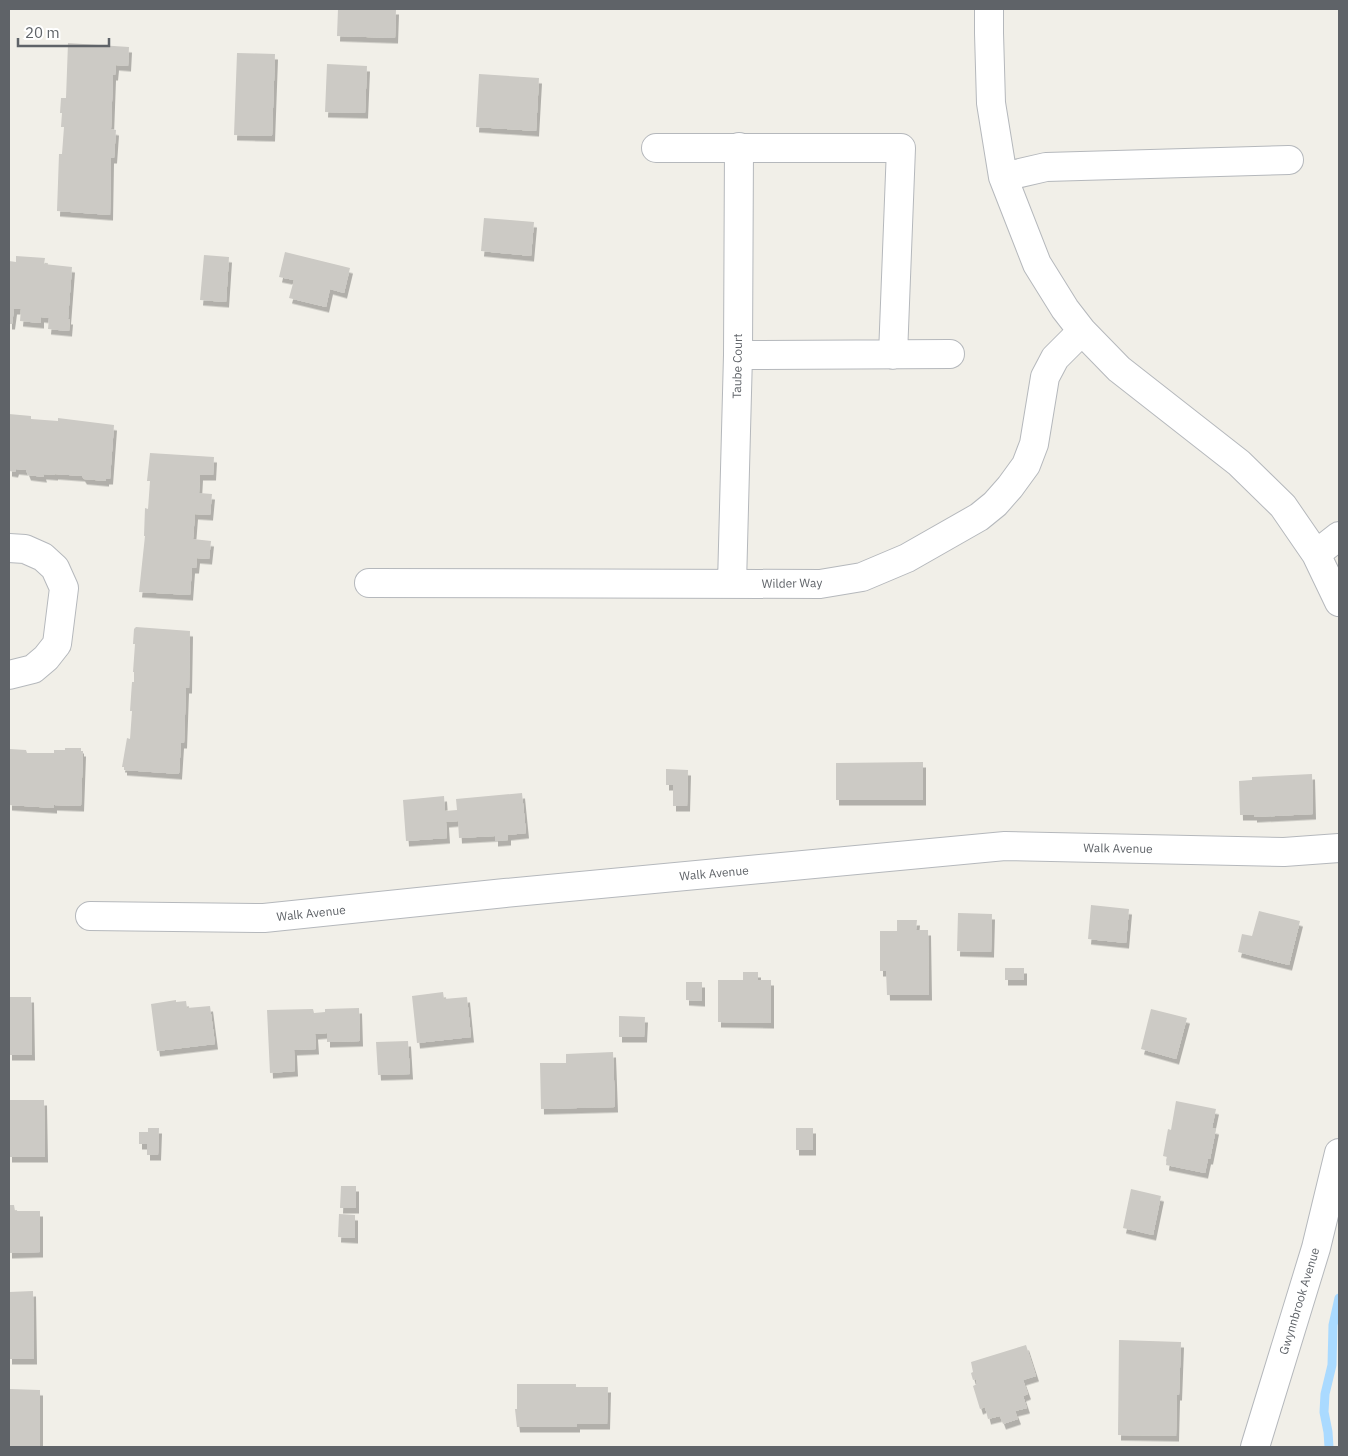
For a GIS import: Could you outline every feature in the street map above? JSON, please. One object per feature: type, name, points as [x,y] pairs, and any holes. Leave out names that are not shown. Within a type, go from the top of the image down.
[{"type":"street","points":[[989,9],[988,33],[992,103],[1003,177],[1037,264],[1065,309],[1082,331],[1119,368],[1239,463],[1283,506],[1316,554],[1339,602]]},
{"type":"street","name":"Taube Court","points":[[732,584],[738,355],[739,147]]},
{"type":"street","points":[[656,148],[902,148],[894,356]]},
{"type":"street","points":[[1003,177],[1046,167],[1289,160]]},
{"type":"street","name":"Wilder Way","points":[[369,583],[820,584],[862,577],[908,558],[980,517],[995,504],[1026,465],[1034,444],[1045,377],[1056,358],[1082,331]]},
{"type":"street","points":[[738,355],[894,356],[950,354]]},
{"type":"street","points":[[1316,554],[1339,536]]},
{"type":"street","points":[[9,548],[25,549],[43,557],[55,568],[64,588],[57,644],[46,658],[33,669],[9,675]]},
{"type":"street","name":"Walk Avenue","points":[[90,916],[264,918],[515,892],[1006,846],[1284,852],[1339,848]]},
{"type":"street","name":"Gwynnbrook Avenue","points":[[1254,1447],[1316,1248],[1339,1153]]},
{"type":"building","points":[[338,9],[396,9],[395,38],[337,36]]},
{"type":"building","points":[[68,43],[129,47],[128,66],[116,65],[115,75],[113,75],[111,129],[116,130],[114,158],[111,158],[110,215],[57,211],[59,154],[62,154],[64,127],[61,127],[62,113],[60,113],[61,98],[66,98]]},
{"type":"building","points":[[237,53],[275,54],[272,136],[234,135]]},
{"type":"building","points":[[327,64],[367,66],[365,113],[325,112]]},
{"type":"building","points":[[479,74],[539,78],[536,131],[476,127]]},
{"type":"building","points":[[484,218],[534,222],[531,256],[481,251]]},
{"type":"building","points":[[285,252],[350,268],[344,293],[330,289],[326,307],[289,298],[294,280],[279,277]]},
{"type":"building","points":[[204,255],[229,257],[226,302],[200,300]]},
{"type":"building","points":[[16,256],[45,258],[44,264],[72,267],[68,319],[70,319],[69,331],[48,329],[49,318],[41,317],[41,323],[20,321],[21,309],[14,309],[12,324],[9,324],[9,261],[16,262]]},
{"type":"building","points":[[9,414],[31,416],[31,419],[58,421],[58,418],[114,425],[110,479],[106,479],[106,481],[84,479],[82,476],[55,474],[43,474],[44,477],[28,475],[26,470],[16,469],[15,472],[9,471]]},
{"type":"building","points":[[150,453],[214,457],[213,475],[200,475],[199,493],[212,494],[210,515],[195,514],[193,539],[211,541],[209,559],[197,558],[196,568],[192,568],[190,595],[139,592],[145,536],[145,508],[148,509],[150,481],[147,481]]},
{"type":"building","points":[[136,627],[190,631],[189,688],[186,688],[184,743],[181,743],[179,774],[124,770],[124,767],[122,767],[127,738],[130,739],[132,682],[134,682],[135,644],[133,644],[134,629]]},
{"type":"building","points":[[65,748],[81,748],[81,751],[83,751],[81,806],[54,805],[54,808],[9,805],[9,749],[26,750],[27,753],[54,753],[54,750],[65,750]]},
{"type":"building","points":[[923,762],[923,800],[836,800],[836,763]]},
{"type":"building","points":[[666,769],[688,770],[687,806],[673,806],[673,785],[666,785]]},
{"type":"building","points":[[1312,774],[1313,814],[1254,817],[1254,815],[1240,815],[1239,781],[1252,780],[1252,777]]},
{"type":"building","points":[[522,793],[526,833],[508,835],[508,840],[495,841],[495,836],[459,838],[458,821],[446,822],[447,838],[406,841],[403,800],[444,796],[445,811],[457,810],[456,799]]},
{"type":"building","points":[[1091,905],[1129,909],[1126,943],[1088,939]]},
{"type":"building","points":[[1259,911],[1300,921],[1289,965],[1238,952],[1242,934],[1252,936]]},
{"type":"building","points":[[958,913],[992,914],[991,952],[957,951]]},
{"type":"building","points":[[897,920],[917,920],[916,930],[928,930],[929,995],[887,995],[886,971],[880,971],[880,931],[897,931]]},
{"type":"building","points":[[1005,968],[1024,968],[1024,980],[1005,980]]},
{"type":"building","points":[[743,972],[758,972],[758,980],[771,980],[771,1023],[718,1022],[718,980],[743,980]]},
{"type":"building","points":[[686,982],[702,982],[702,1001],[686,1000]]},
{"type":"building","points":[[443,992],[444,999],[467,997],[471,1037],[417,1043],[412,996]]},
{"type":"building","points":[[9,997],[31,997],[32,1055],[9,1055]]},
{"type":"building","points":[[176,1000],[176,1002],[186,1001],[187,1008],[210,1006],[215,1044],[157,1051],[151,1004]]},
{"type":"building","points":[[359,1008],[360,1041],[327,1042],[327,1033],[315,1034],[316,1049],[294,1050],[295,1071],[270,1073],[267,1010],[313,1009],[314,1013],[325,1012],[325,1009]]},
{"type":"building","points":[[1151,1009],[1187,1018],[1176,1059],[1141,1049]]},
{"type":"building","points":[[619,1016],[645,1017],[644,1037],[619,1037]]},
{"type":"building","points":[[408,1041],[410,1074],[378,1075],[376,1042]]},
{"type":"building","points":[[613,1052],[615,1107],[541,1109],[540,1063],[566,1063],[566,1054]]},
{"type":"building","points":[[9,1100],[44,1100],[45,1157],[9,1157]]},
{"type":"building","points":[[1176,1101],[1216,1109],[1212,1128],[1216,1129],[1205,1173],[1166,1165],[1167,1157],[1163,1156],[1168,1129],[1171,1130]]},
{"type":"building","points":[[148,1128],[159,1128],[158,1155],[147,1155],[147,1144],[139,1144],[139,1132],[148,1132]]},
{"type":"building","points":[[796,1128],[813,1128],[813,1150],[796,1150]]},
{"type":"building","points":[[341,1186],[356,1186],[356,1208],[340,1208]]},
{"type":"building","points":[[1131,1189],[1161,1196],[1153,1235],[1123,1228]]},
{"type":"building","points":[[9,1205],[14,1205],[15,1211],[40,1211],[40,1252],[9,1253]]},
{"type":"building","points":[[339,1214],[355,1215],[355,1238],[338,1237]]},
{"type":"building","points":[[33,1291],[34,1359],[9,1359],[9,1292]]},
{"type":"building","points":[[1119,1340],[1181,1342],[1176,1436],[1118,1435]]},
{"type":"building","points":[[1026,1345],[1036,1376],[1023,1380],[1028,1394],[1023,1396],[1027,1408],[1015,1411],[1018,1419],[1003,1424],[1000,1416],[988,1419],[985,1407],[980,1409],[973,1386],[977,1384],[976,1379],[973,1380],[971,1373],[973,1372],[971,1362]]},
{"type":"building","points":[[517,1384],[576,1384],[576,1387],[608,1387],[607,1424],[577,1424],[577,1427],[517,1427],[515,1409],[517,1409]]},
{"type":"building","points":[[9,1389],[40,1390],[40,1447],[9,1447]]},
{"type":"waterway","points":[[1329,1447],[1324,1412],[1325,1394],[1332,1365],[1333,1325],[1339,1298]]}]
